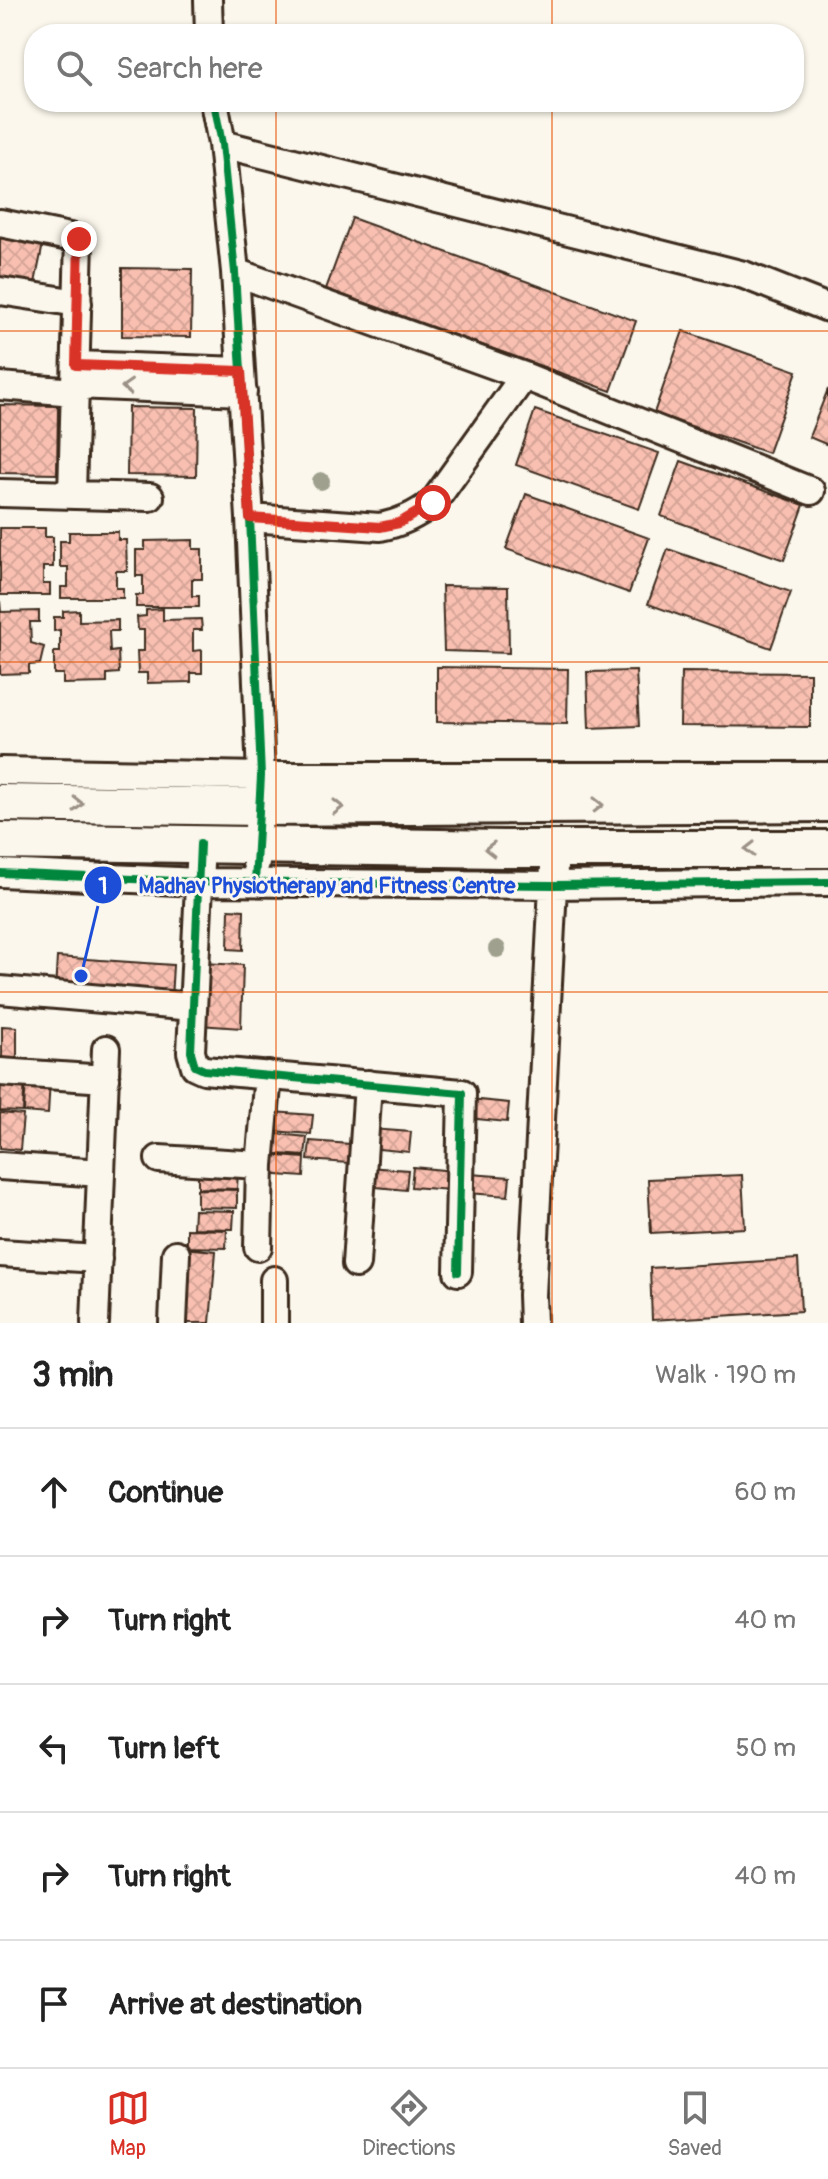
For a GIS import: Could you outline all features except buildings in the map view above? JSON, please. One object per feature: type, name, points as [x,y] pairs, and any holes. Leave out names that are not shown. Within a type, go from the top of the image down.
[{"type":"street","points":[[208,0],[209,24]]},
{"type":"street","points":[[216,112],[235,272],[250,518],[261,792],[255,882]]},
{"type":"street","points":[[222,144],[744,275],[828,308]]},
{"type":"street","points":[[0,223],[79,239],[72,494]]},
{"type":"street","points":[[235,272],[524,376],[811,491]]},
{"type":"street","points":[[0,291],[78,303]]},
{"type":"street","points":[[250,518],[380,527],[416,515],[433,503],[524,376]]},
{"type":"street","points":[[0,386],[178,379],[242,382]]},
{"type":"street","points":[[0,493],[150,497]]},
{"type":"street","points":[[0,771],[261,792],[828,803]]},
{"type":"street","points":[[0,803],[261,792],[828,776]]},
{"type":"street","points":[[0,841],[555,849],[828,849]]},
{"type":"street","points":[[200,844],[191,1052],[195,1066],[204,1070],[462,1093],[458,1272]]},
{"type":"street","points":[[533,1323],[555,849]]},
{"type":"street","points":[[0,873],[199,882],[553,885],[828,882]]},
{"type":"street","points":[[0,990],[193,1007]]},
{"type":"street","points":[[95,1323],[106,1049]]},
{"type":"street","points":[[0,1072],[106,1079]]},
{"type":"street","points":[[258,1247],[260,1165],[268,1075]]},
{"type":"street","points":[[356,1264],[368,1084]]},
{"type":"street","points":[[159,1159],[260,1165]]},
{"type":"street","points":[[0,1166],[101,1173]]},
{"type":"street","points":[[0,1253],[98,1259]]},
{"type":"street","points":[[173,1323],[176,1254]]},
{"type":"street","points":[[274,1280],[274,1323]]},
{"type":"cycle path","points":[[216,112],[235,272],[250,518],[261,776],[255,882]]},
{"type":"cycle path","points":[[200,844],[191,1052],[195,1066],[204,1070],[462,1093],[458,1272]]},
{"type":"cycle path","points":[[0,873],[199,882],[553,885],[828,882]]},
{"type":"place","name":"Madhav Physiotherapy and Fitness Centre","points":[[81,976]]},
{"type":"route","points":[[79,239],[76,365],[241,371],[250,518],[380,527],[399,523],[433,503]]}]
